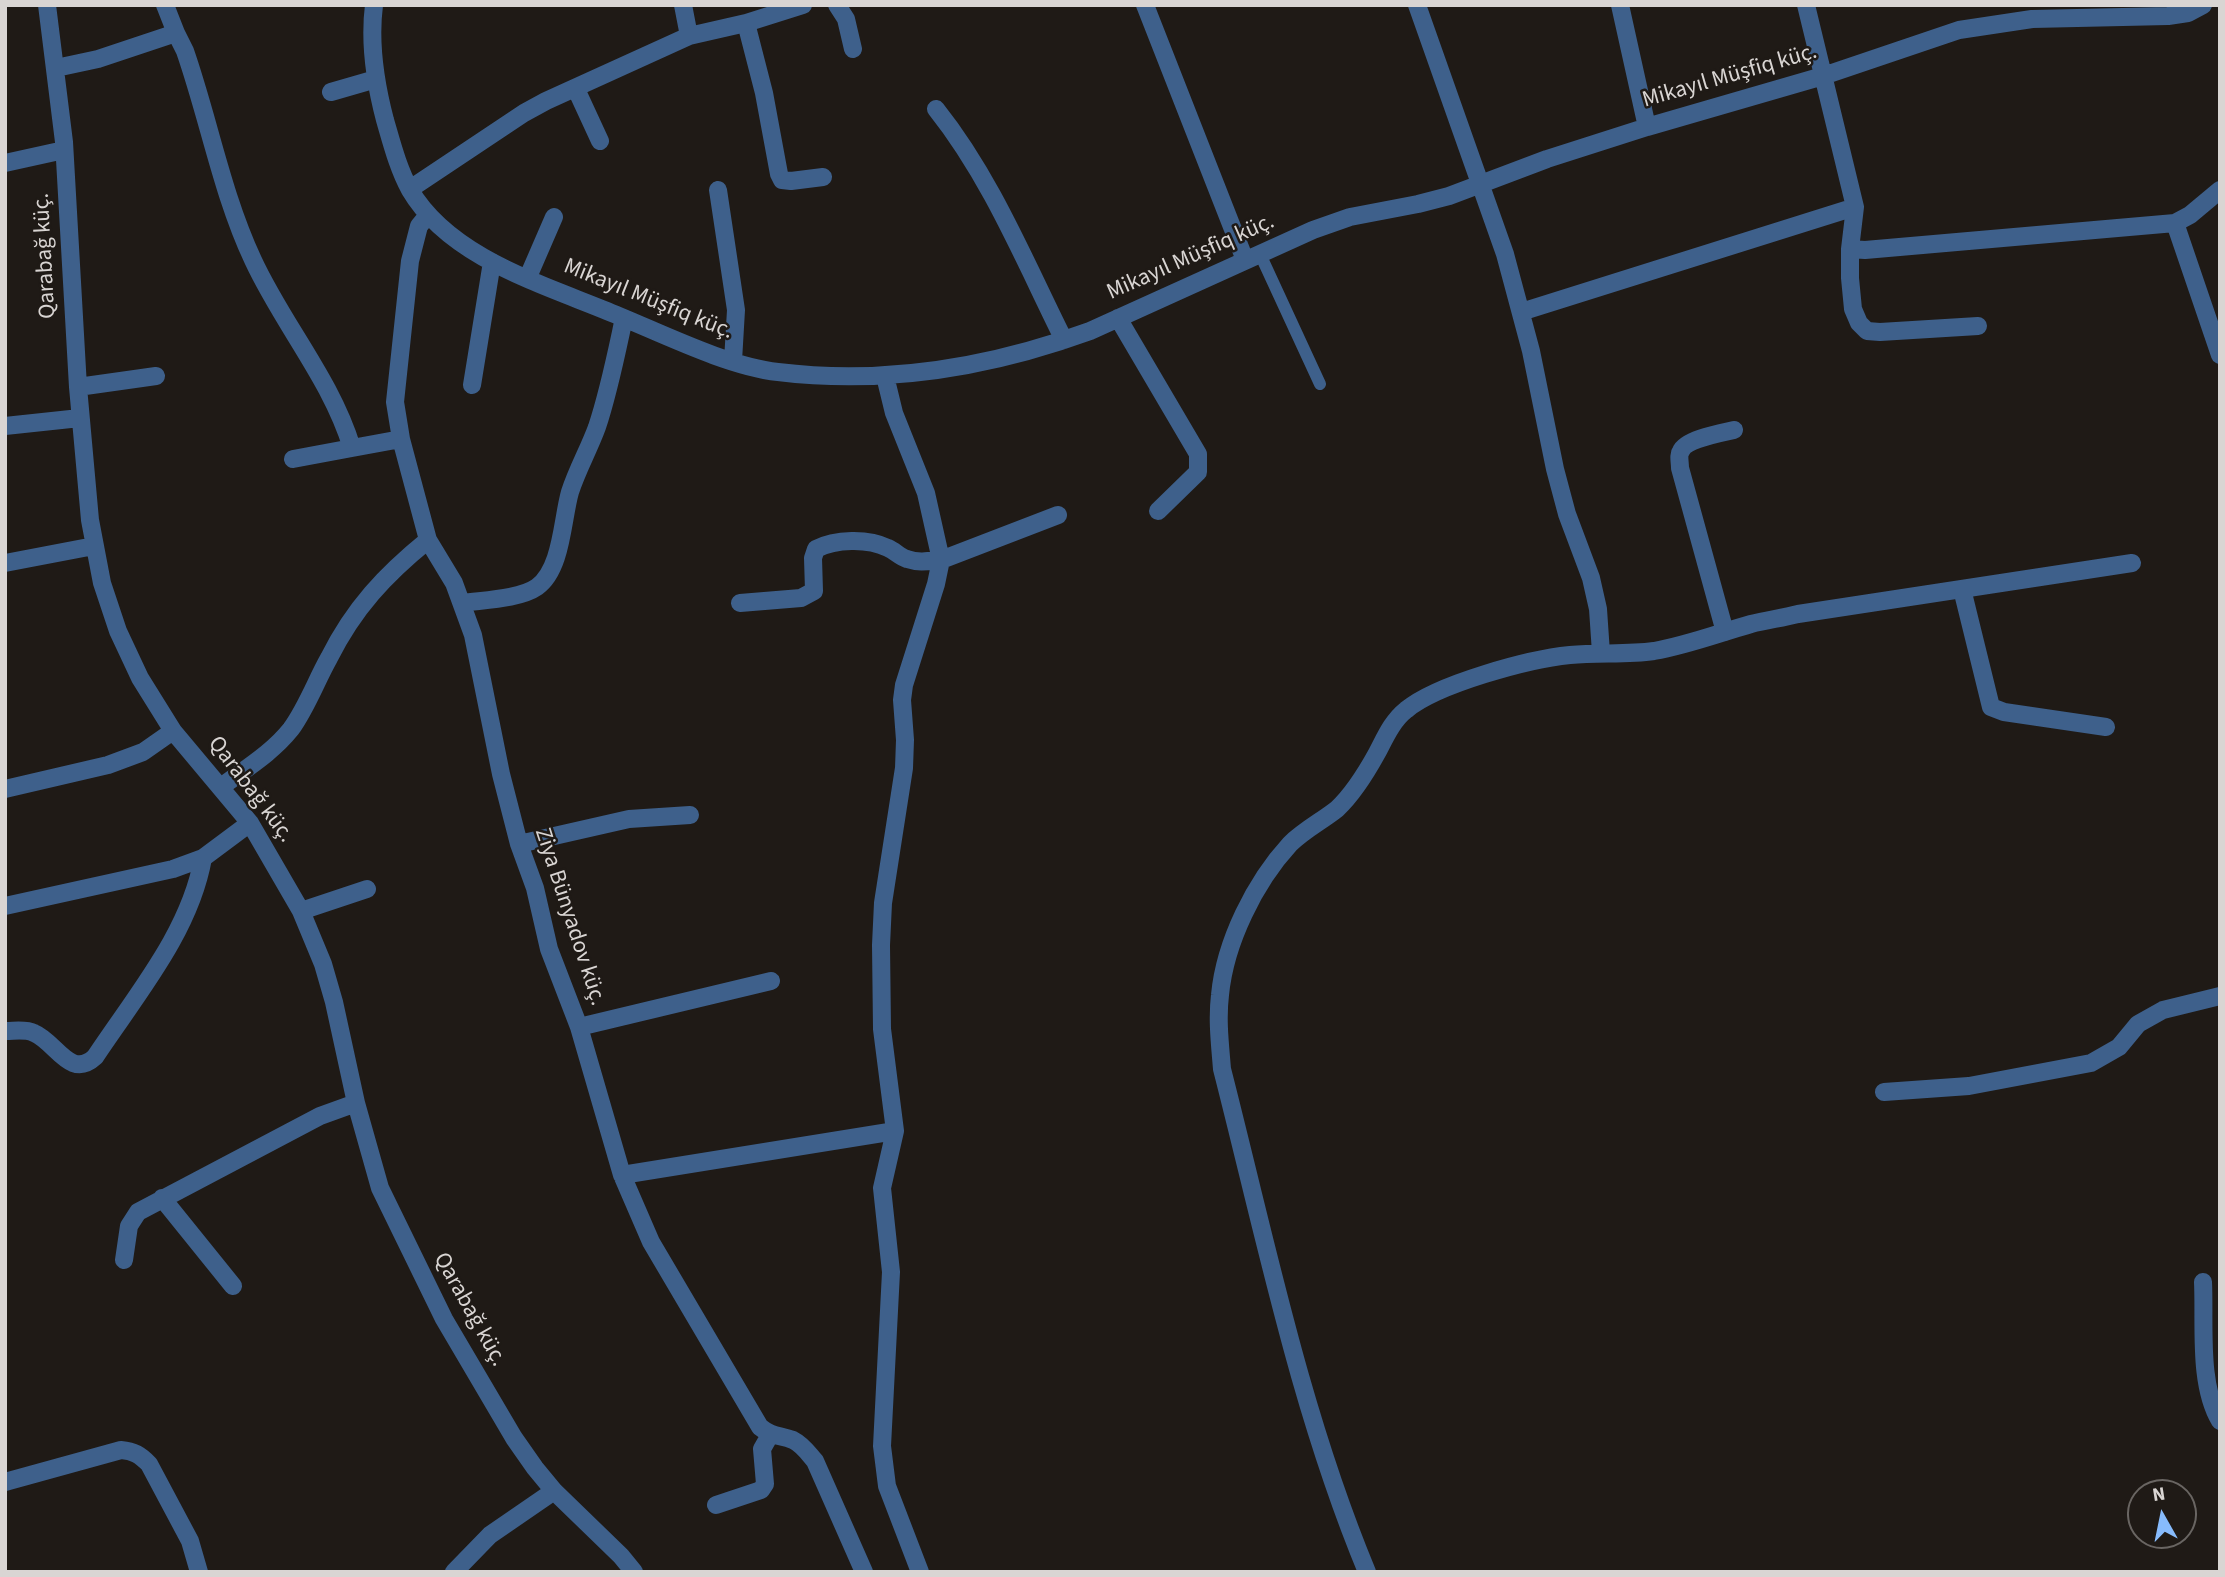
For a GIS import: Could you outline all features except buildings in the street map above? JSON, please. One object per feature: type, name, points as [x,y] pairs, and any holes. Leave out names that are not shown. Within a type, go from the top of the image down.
[{"type":"street","name":"Qarabağ küç.","points":[[47,5],[64,150],[80,418],[94,546],[102,583],[118,631],[140,677],[173,731],[250,823],[301,911],[323,964],[334,1002],[356,1102],[380,1188],[444,1319],[514,1438],[554,1491],[634,1572]]},
{"type":"street","points":[[165,5],[195,80],[235,216],[253,260],[332,397],[352,448]]},
{"type":"street","name":"Mikayıl Müşfiq küç.","points":[[373,5],[376,79],[399,167],[428,215],[469,248],[492,262],[733,362],[780,373],[885,376],[1009,356],[1064,340],[1350,217],[1418,204],[1647,127],[1823,76],[1959,30],[2031,12],[2168,16],[2188,13],[2203,5]]},
{"type":"street","points":[[682,5],[690,36]]},
{"type":"street","points":[[410,189],[524,113],[690,36],[746,23],[803,5]]},
{"type":"street","points":[[837,5],[846,19],[852,49]]},
{"type":"street","points":[[1145,5],[1252,257]]},
{"type":"street","points":[[1417,5],[1506,254],[1531,351],[1555,469],[1567,514],[1591,578],[1598,609],[1601,653]]},
{"type":"street","points":[[1620,5],[1647,127]]},
{"type":"street","points":[[1806,5],[1855,207],[1850,278],[1853,309],[1859,323],[1867,331],[1880,332],[1978,326]]},
{"type":"street","points":[[746,23],[764,93],[779,174],[782,180],[791,181],[823,177]]},
{"type":"street","points":[[56,68],[98,59],[176,33]]},
{"type":"street","points":[[331,92],[376,79]]},
{"type":"street","points":[[576,89],[600,141]]},
{"type":"street","points":[[936,109],[992,194],[1064,340]]},
{"type":"street","points":[[5,163],[64,150]]},
{"type":"street","points":[[718,190],[736,310],[733,362]]},
{"type":"street","points":[[1850,249],[1865,250],[2175,223],[2220,190]]},
{"type":"street","points":[[1521,312],[1855,207]]},
{"type":"street","name":"Ziya Bünyadov küç.","points":[[428,215],[419,226],[410,261],[395,402],[401,439],[429,540],[463,603],[473,635],[501,774],[519,844],[535,888],[550,949],[579,1027],[622,1175],[651,1242],[760,1427],[770,1435]]},
{"type":"street","points":[[528,277],[554,217]]},
{"type":"street","points":[[2175,223],[2220,355]]},
{"type":"street","points":[[472,385],[492,262]]},
{"type":"street","points":[[463,603],[521,593],[536,587],[548,575],[560,544],[570,492],[596,431],[610,387],[624,318]]},
{"type":"street","points":[[1118,318],[1198,454],[1200,463],[1198,472],[1158,511]]},
{"type":"street","points":[[78,387],[156,376]]},
{"type":"street","points":[[885,376],[894,413],[926,493],[941,560],[904,685],[904,768],[883,903],[881,945],[882,1029],[895,1131],[882,1188],[891,1272],[882,1446],[887,1486],[920,1572]]},
{"type":"street","points":[[5,426],[80,418]]},
{"type":"street","points":[[1725,632],[1680,468],[1679,453],[1683,447],[1699,439],[1734,430]]},
{"type":"street","points":[[293,459],[401,439]]},
{"type":"street","points":[[740,603],[808,596],[814,591],[813,558],[816,549],[824,545],[859,541],[886,547],[905,559],[921,562],[941,560],[1058,515]]},
{"type":"street","points":[[220,787],[274,748],[292,727],[350,620],[393,569],[429,540]]},
{"type":"street","points":[[5,563],[94,546]]},
{"type":"street","points":[[1367,1572],[1322,1449],[1298,1367],[1222,1069],[1218,1031],[1220,994],[1226,962],[1254,893],[1270,867],[1293,841],[1335,810],[1350,795],[1403,712],[1419,699],[1440,689],[1531,662],[1571,654],[1655,651],[1798,614],[2132,563]]},
{"type":"street","points":[[1962,589],[1991,706],[2004,712],[2106,727]]},
{"type":"street","points":[[5,789],[108,765],[142,752],[173,731]]},
{"type":"street","points":[[519,844],[628,819],[690,815]]},
{"type":"street","points":[[5,906],[173,869],[203,858],[250,823]]},
{"type":"street","points":[[6,1031],[37,1034],[70,1062],[77,1066],[87,1065],[95,1057],[166,949],[198,887],[203,858]]},
{"type":"street","points":[[301,911],[367,889]]},
{"type":"street","points":[[579,1027],[771,981]]},
{"type":"street","points":[[1884,1092],[1969,1086],[2091,1063],[2119,1047],[2138,1024],[2163,1010],[2220,996]]},
{"type":"street","points":[[124,1260],[129,1226],[138,1212],[320,1116],[356,1102]]},
{"type":"street","points":[[622,1175],[895,1131]]},
{"type":"street","points":[[162,1198],[233,1286]]},
{"type":"street","points":[[2203,1282],[2214,1411],[2220,1421]]},
{"type":"street","points":[[716,1505],[761,1490],[765,1484],[762,1449],[770,1435],[791,1440],[802,1446],[815,1461],[864,1572]]},
{"type":"street","points":[[5,1482],[121,1450],[141,1455],[149,1464],[190,1541],[199,1572]]},
{"type":"street","points":[[454,1572],[490,1535],[554,1491]]},
{"type":"lane","points":[[1252,257],[1320,384]]}]
